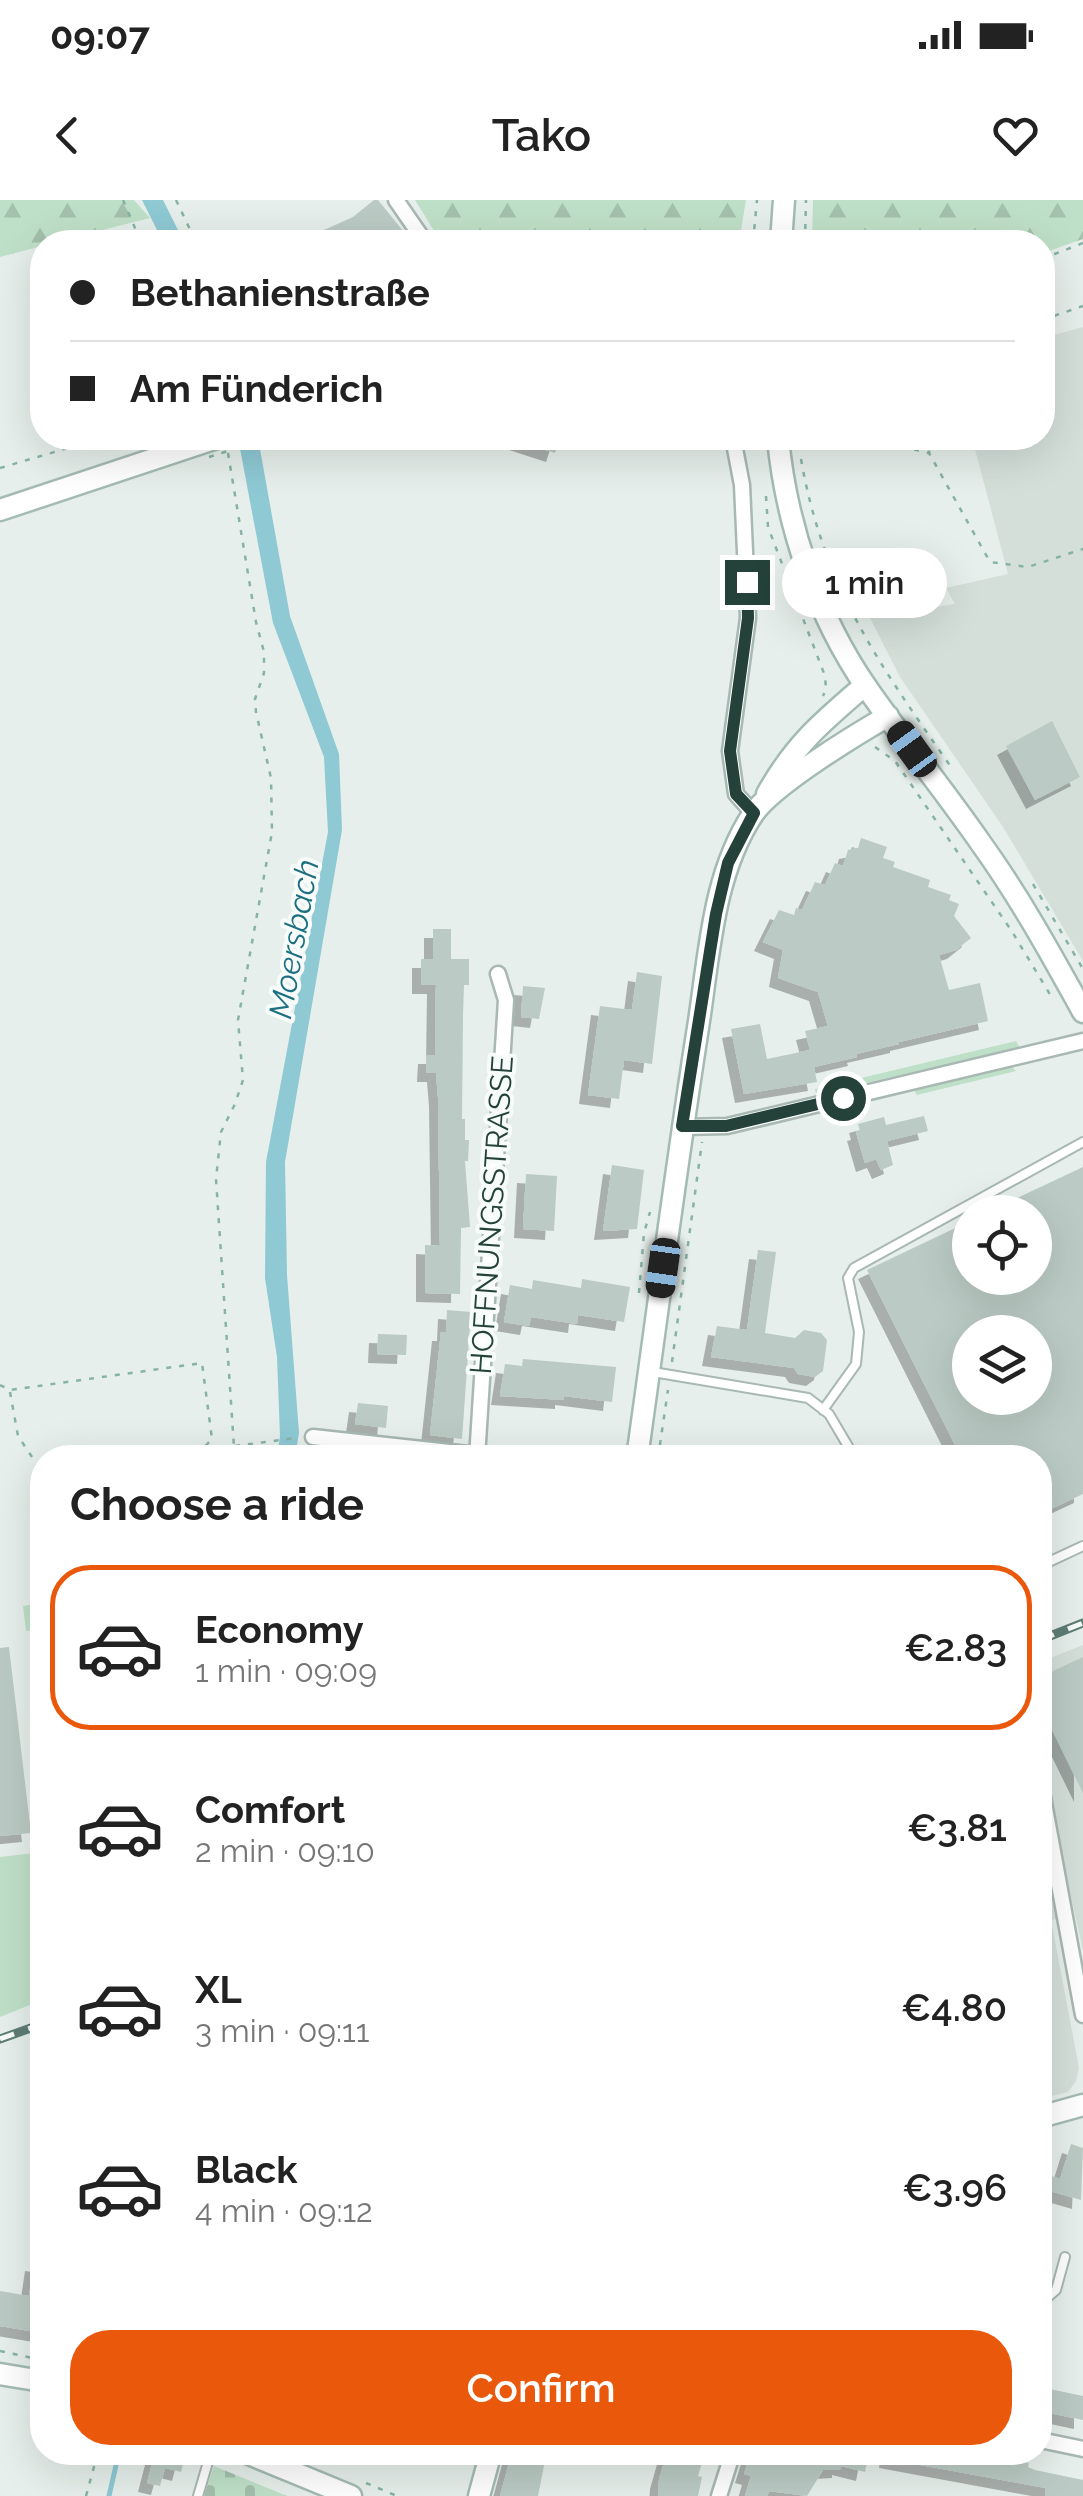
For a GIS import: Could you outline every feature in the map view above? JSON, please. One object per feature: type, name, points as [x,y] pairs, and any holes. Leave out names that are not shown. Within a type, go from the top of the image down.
[{"type":"main road","points":[[783,230],[784,200]]},
{"type":"main road","points":[[0,510],[199,450]]},
{"type":"main road","points":[[780,450],[804,561],[828,617],[865,685],[982,844],[1083,1012]]},
{"type":"main road","points":[[638,1445],[682,1126],[716,914],[728,863],[787,759],[865,685]]},
{"type":"main road","points":[[758,808],[821,758],[888,716]]},
{"type":"main road","points":[[1052,2114],[1083,2105]]},
{"type":"main road","points":[[0,2374],[30,2379]]},
{"type":"main road","points":[[276,2465],[351,2496]]},
{"type":"main road","points":[[478,2496],[487,2465]]},
{"type":"street","points":[[396,200],[417,230]]},
{"type":"street","points":[[735,450],[742,485],[748,618],[730,751],[736,794],[758,808]]},
{"type":"street","name":"HOFFNUNGSSTRASSE","points":[[478,1445],[506,1000],[498,974]]},
{"type":"street","points":[[682,1126],[726,1126],[1083,1041]]},
{"type":"street","points":[[313,1437],[382,1445]]},
{"type":"street","points":[[1052,1847],[1083,2016]]},
{"type":"street","points":[[1052,2443],[1083,2449]]},
{"type":"street","points":[[718,2496],[729,2465]]},
{"type":"lane","points":[[823,1410],[856,1364],[858,1332],[848,1278],[854,1268],[1083,1142]]},
{"type":"lane","points":[[648,1371],[808,1398],[830,1414],[848,1445]]},
{"type":"lane","points":[[1052,1560],[1083,1546]]},
{"type":"lane","points":[[1052,2294],[1065,2256]]},
{"type":"lane","points":[[198,2496],[207,2465]]},
{"type":"path","points":[[123,200],[136,230]]},
{"type":"path","points":[[176,200],[190,230]]},
{"type":"path","points":[[754,230],[757,200]]},
{"type":"path","points":[[805,230],[806,200]]},
{"type":"path","points":[[1055,254],[1083,244]]},
{"type":"path","points":[[1055,316],[1083,306]]},
{"type":"path","points":[[0,468],[61,450]]},
{"type":"path","points":[[214,450],[235,483],[236,507],[264,652],[264,673],[255,700],[273,800],[272,832],[238,1020],[243,1080],[221,1132],[216,1179],[234,1445]]},
{"type":"path","points":[[917,450],[930,453]]},
{"type":"path","points":[[930,450],[990,562],[1028,567],[1083,549]]},
{"type":"path","points":[[800,454],[825,552],[844,600],[896,691],[954,772]]},
{"type":"path","points":[[872,745],[895,761],[1051,997]]},
{"type":"path","points":[[1031,882],[1083,969]]},
{"type":"path","points":[[660,1445],[704,1126]]},
{"type":"path","points":[[0,1385],[10,1390],[202,1364],[212,1439],[206,1445]]},
{"type":"path","points":[[10,1390],[18,1436],[30,1454]]},
{"type":"path","points":[[244,1445],[313,1437]]},
{"type":"path","points":[[0,2350],[30,2357]]},
{"type":"path","points":[[86,2496],[94,2465]]},
{"type":"shaded area","points":[[1083,327],[1083,961],[1003,827],[900,677],[870,618],[955,604],[946,588],[1008,574],[975,450],[1055,450],[1055,335]]},
{"type":"shaded area","points":[[1083,1645],[1083,1951],[1052,1809],[1052,1657]]},
{"type":"shaded area","points":[[1052,1925],[1079,2068],[1068,2092],[1052,2096]]},
{"type":"green space","points":[[0,200],[134,200],[150,218],[102,230],[30,230],[30,249],[0,257]]},
{"type":"green space","points":[[415,200],[746,200],[741,230],[434,230]]},
{"type":"green space","points":[[813,200],[1083,200],[1083,239],[1055,249],[1055,230],[812,230]]},
{"type":"green space","points":[[1016,1041],[1020,1048],[816,1094],[815,1089]]},
{"type":"green space","points":[[1011,1066],[1016,1071],[917,1095],[913,1089]]},
{"type":"green space","points":[[30,1605],[30,1630],[26,1631],[23,1606]]},
{"type":"green space","points":[[30,1853],[30,2005],[0,2017],[0,1857]]},
{"type":"green space","points":[[214,2466],[287,2496],[204,2496]]},
{"type":"water","points":[[142,200],[163,200],[178,230],[157,230]]},
{"type":"water","name":"Moersbach","points":[[240,450],[260,450],[290,616],[339,754],[342,830],[285,1162],[297,1445],[279,1445],[277,1357],[265,1278],[266,1162],[328,832],[324,757],[273,623]]},
{"type":"building","points":[[378,200],[402,230],[324,230]]},
{"type":"building","points":[[1052,721],[1080,777],[1035,800],[1006,746]]},
{"type":"building","points":[[861,838],[887,847],[883,858],[895,862],[893,867],[930,880],[928,887],[951,895],[949,900],[959,904],[954,916],[971,938],[956,950],[939,955],[949,990],[980,983],[988,1021],[814,1067],[817,1082],[744,1094],[731,1029],[760,1024],[767,1059],[810,1050],[805,1031],[828,1026],[818,992],[778,978],[783,950],[763,942],[779,910],[794,915],[796,908],[802,910],[815,882],[825,885],[835,863],[843,866],[848,850],[858,848]]},
{"type":"building","points":[[433,929],[451,929],[451,959],[469,959],[469,985],[464,985],[462,1119],[465,1140],[469,1140],[465,1161],[470,1227],[461,1228],[460,1294],[425,1293],[425,1245],[440,1246],[438,1097],[436,1073],[426,1073],[427,1055],[435,1055],[436,985],[421,985],[421,959],[433,959]]},
{"type":"building","points":[[637,972],[662,976],[652,1064],[624,1060],[619,1099],[588,1095],[600,1006],[632,1010]]},
{"type":"building","points":[[523,986],[545,988],[539,1019],[521,1017]]},
{"type":"building","points":[[924,1116],[928,1131],[887,1141],[893,1165],[881,1170],[876,1159],[865,1163],[856,1132],[860,1131],[858,1124],[884,1117],[886,1125]]},
{"type":"building","points":[[612,1165],[644,1170],[637,1229],[603,1231]]},
{"type":"building","points":[[1083,1167],[1083,1494],[1052,1508],[1052,1445],[955,1445],[867,1270],[952,1230],[952,1295],[1052,1295],[1052,1195],[1023,1195]]},
{"type":"building","points":[[526,1174],[557,1176],[554,1231],[523,1229]]},
{"type":"building","points":[[758,1250],[776,1252],[765,1333],[795,1338],[804,1330],[821,1333],[827,1340],[823,1371],[815,1377],[798,1374],[794,1368],[711,1357],[717,1326],[747,1330]]},
{"type":"building","points":[[582,1279],[630,1287],[624,1322],[578,1315],[577,1324],[531,1317],[529,1326],[504,1322],[510,1285],[532,1289],[533,1280],[581,1288]]},
{"type":"building","points":[[447,1310],[471,1312],[462,1439],[430,1435]]},
{"type":"building","points":[[378,1334],[407,1335],[406,1355],[377,1354]]},
{"type":"building","points":[[523,1359],[616,1367],[612,1402],[564,1396],[564,1400],[500,1396],[505,1364],[522,1366]]},
{"type":"building","points":[[358,1403],[388,1406],[386,1428],[355,1424]]},
{"type":"building","points":[[9,1647],[30,1833],[0,1836],[0,1648]]},
{"type":"building","points":[[1083,1657],[1083,1793],[1052,1730],[1052,1671]]},
{"type":"building","points":[[1071,2144],[1083,2148],[1081,2200],[1052,2192],[1052,2176],[1060,2179]]},
{"type":"building","points":[[30,2289],[30,2331],[0,2326],[0,2291],[29,2296]]},
{"type":"building","points":[[1052,2390],[1083,2396],[1083,2420],[1052,2414]]},
{"type":"building","points":[[152,2465],[183,2465],[181,2472],[165,2468],[160,2486],[147,2483]]},
{"type":"building","points":[[508,2465],[544,2465],[538,2496],[500,2496]]},
{"type":"building","points":[[663,2465],[701,2465],[698,2496],[658,2496]]},
{"type":"building","points":[[747,2465],[866,2465],[865,2472],[841,2466],[823,2470],[807,2496],[769,2491],[767,2496],[745,2496],[751,2476],[744,2474]]},
{"type":"building","points":[[921,2465],[1028,2465],[1035,2470],[1083,2480],[1083,2496],[1045,2496],[1046,2488]]},
{"type":"waterway","name":"Moersbach","points":[[109,2496],[116,2465]]},
{"type":"railway","points":[[1052,1635],[1083,1623]]},
{"type":"railway","points":[[0,2039],[30,2028]]},
{"type":"route","points":[[747,582],[748,618],[730,751],[736,794],[754,813],[728,863],[716,914],[682,1126],[726,1126],[843,1098]]}]
